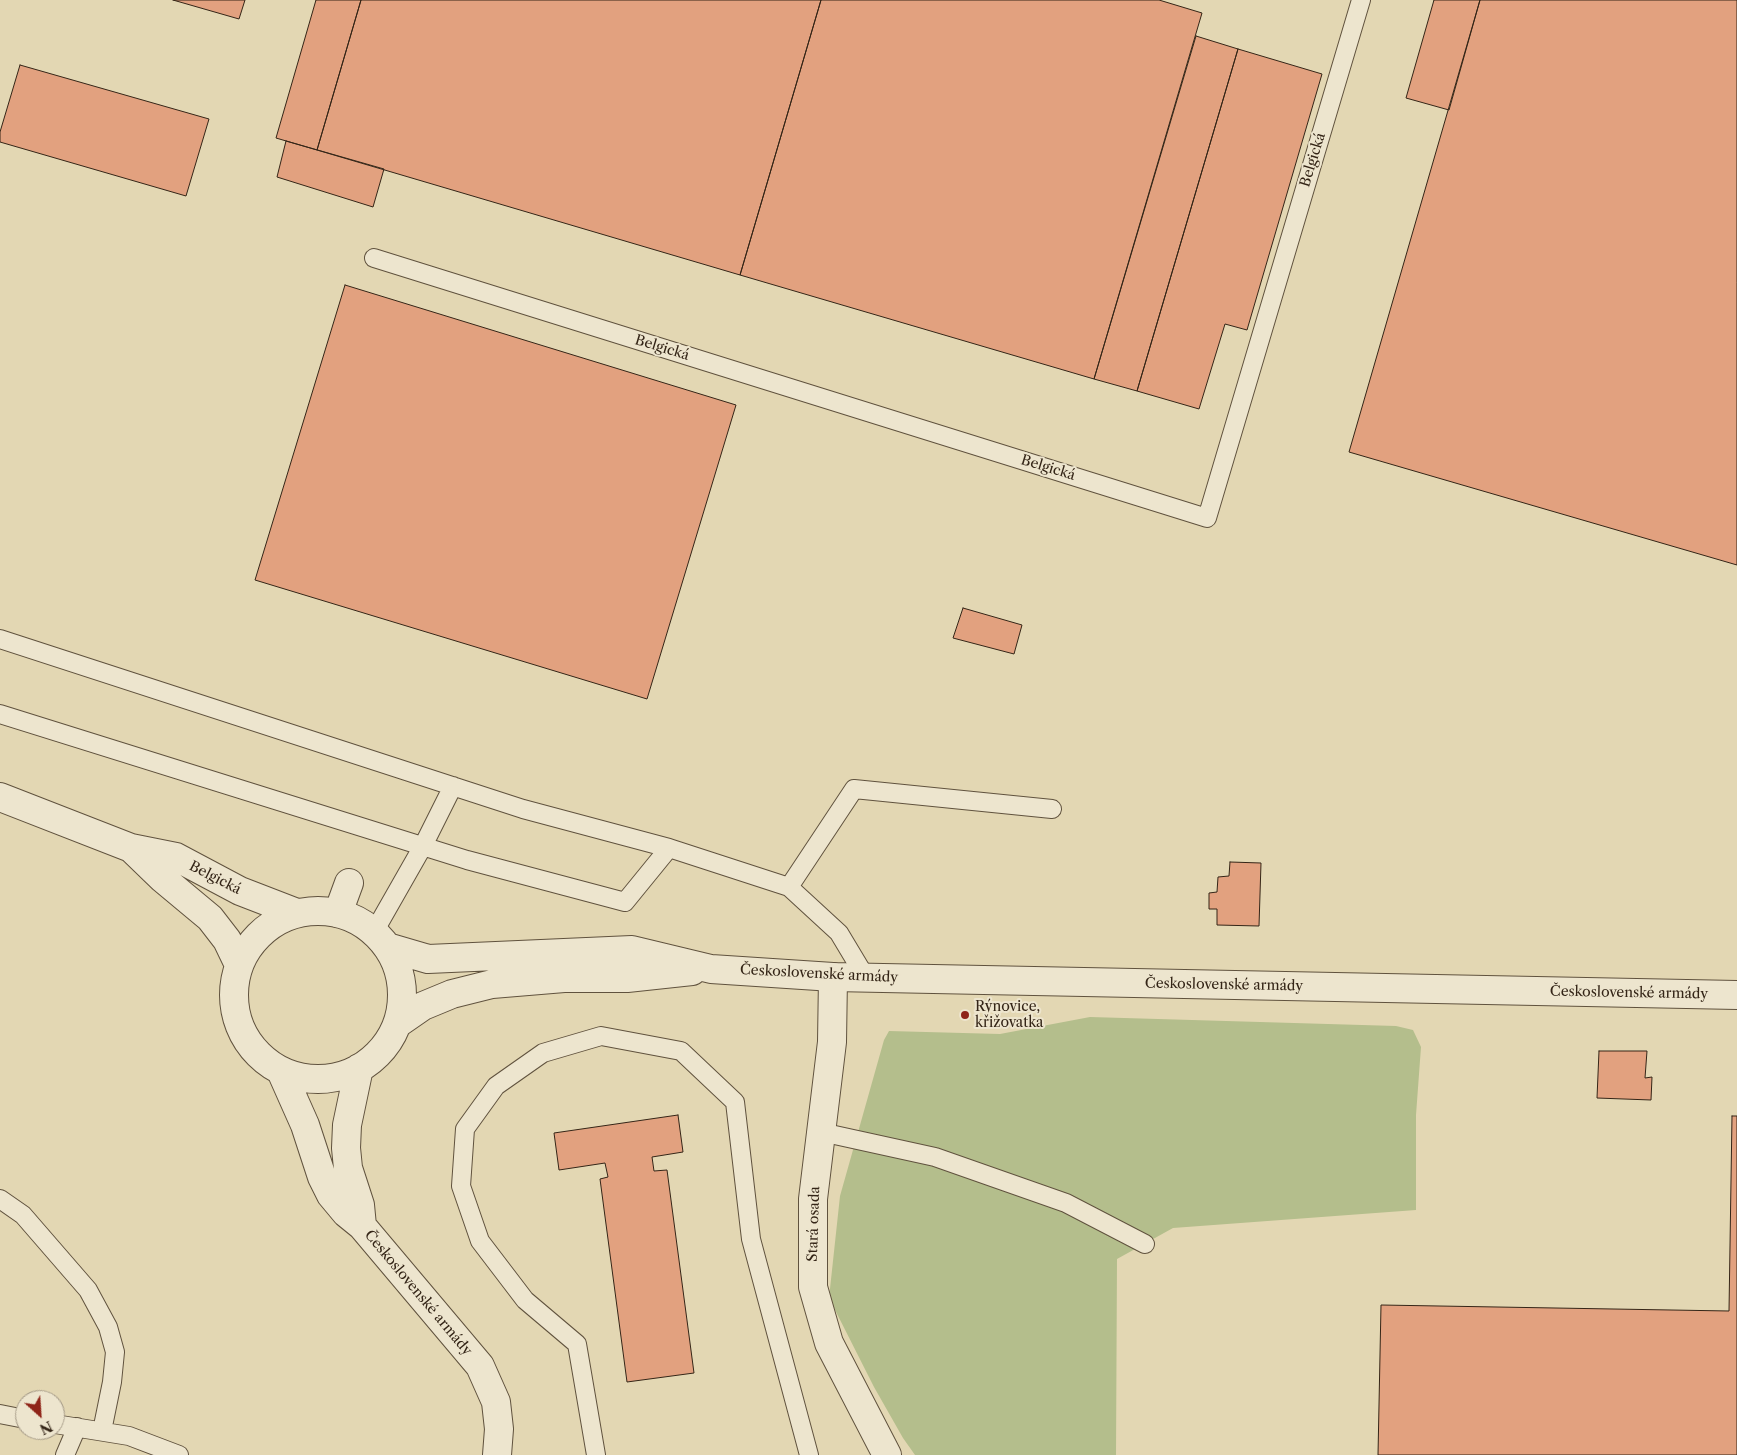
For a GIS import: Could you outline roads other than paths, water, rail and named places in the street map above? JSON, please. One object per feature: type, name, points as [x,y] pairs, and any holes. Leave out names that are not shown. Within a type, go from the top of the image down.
[{"type":"street","name":"Belgická","points":[[0,798],[131,848],[176,857],[240,891],[297,913]]},
{"type":"street","name":"Belgická","points":[[131,848],[162,878],[210,918],[227,940],[239,966]]},
{"type":"street","points":[[338,913],[349,883]]},
{"type":"street","points":[[317,911],[338,913],[357,920],[380,939],[396,965],[401,984],[402,1004],[397,1024],[388,1041],[375,1056],[359,1068],[340,1076],[320,1079],[300,1077],[281,1071],[264,1060],[250,1045],[240,1027],[234,1000],[234,986],[239,966],[248,948],[262,932],[278,920],[297,913],[317,911]]},
{"type":"street","name":"Československé armády","points":[[380,939],[428,960],[632,950],[711,969],[833,977],[1737,995]]},
{"type":"street","name":"Československé armády","points":[[397,1024],[423,1006],[452,994],[492,984],[564,978],[627,978],[711,969]]},
{"type":"street","name":"Stará osada","points":[[833,977],[832,1042],[813,1199],[813,1287],[829,1343],[887,1455]]},
{"type":"street","name":"Československé armády","points":[[359,1068],[347,1124],[346,1148],[348,1168],[360,1205],[362,1226],[480,1366],[496,1402],[499,1429],[497,1455]]},
{"type":"street","points":[[281,1071],[305,1125],[322,1177],[331,1195],[346,1213],[362,1226]]},
{"type":"lane","name":"Belgická","points":[[374,258],[1207,518],[1361,0]]},
{"type":"lane","points":[[0,639],[523,809],[669,848],[790,887],[839,933],[866,978]]},
{"type":"lane","points":[[0,714],[423,846],[625,902],[669,848]]},
{"type":"lane","points":[[380,939],[452,786]]},
{"type":"lane","points":[[790,887],[854,789],[1052,809]]},
{"type":"lane","points":[[596,1455],[577,1344],[525,1300],[480,1241],[461,1186],[465,1129],[496,1086],[543,1053],[600,1036],[681,1051],[735,1102],[751,1239],[809,1455]]},
{"type":"lane","points":[[821,1132],[936,1157],[1066,1203],[1145,1244]]},
{"type":"lane","points":[[0,1199],[23,1215],[88,1290],[108,1327],[115,1352],[112,1382],[102,1431]]},
{"type":"lane","points":[[0,1414],[15,1416]]},
{"type":"lane","points":[[65,1425],[129,1436],[161,1452],[179,1455]]},
{"type":"lane","points":[[65,1455],[77,1427]]},
{"type":"place","name":"Rýnovice, křižovatka","points":[[965,1015]]}]
